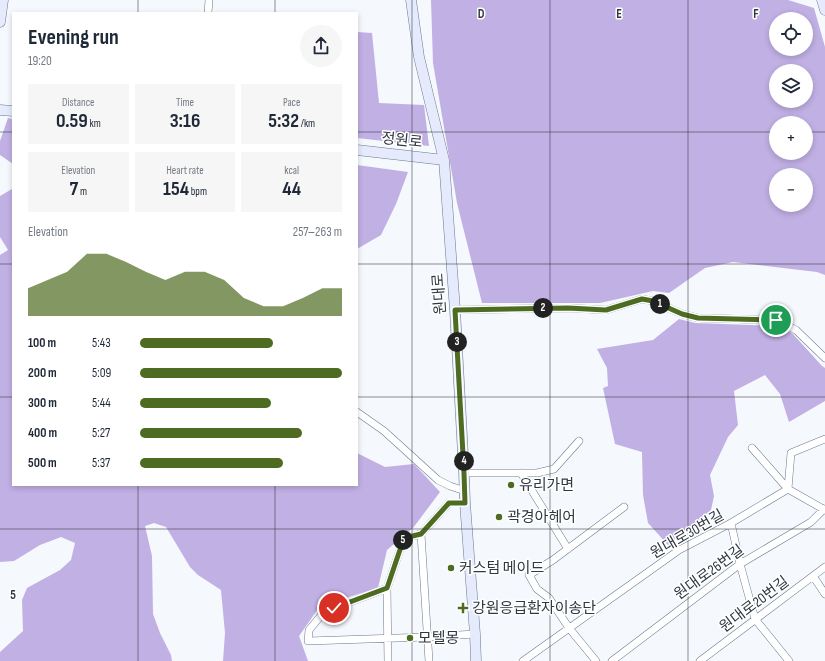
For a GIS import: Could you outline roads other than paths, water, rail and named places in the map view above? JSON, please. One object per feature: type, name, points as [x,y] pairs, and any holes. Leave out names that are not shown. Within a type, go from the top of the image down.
[{"type":"street","points":[[0,22],[3,0]]},
{"type":"street","points":[[208,12],[209,0]]},
{"type":"street","name":"원대로","points":[[411,0],[420,57],[444,160],[455,310],[465,503],[476,661]]},
{"type":"street","points":[[822,0],[825,10]]},
{"type":"street","points":[[0,110],[12,111]]},
{"type":"street","name":"정원로","points":[[358,150],[444,160]]},
{"type":"street","points":[[455,310],[568,308],[606,310],[642,299],[653,301],[682,314],[698,318],[776,320],[796,330],[825,358]]},
{"type":"street","points":[[358,413],[384,431],[438,480],[465,491]]},
{"type":"street","points":[[788,489],[791,452],[825,440]]},
{"type":"street","points":[[464,473],[537,473],[554,469],[579,441]]},
{"type":"street","points":[[752,448],[788,489],[824,510]]},
{"type":"street","points":[[521,473],[568,549]]},
{"type":"street","name":"원대로30번길","points":[[523,661],[679,550],[731,523],[788,489]]},
{"type":"street","points":[[388,661],[387,588],[404,538],[421,534],[449,503],[465,503]]},
{"type":"street","points":[[596,661],[569,628],[549,598],[537,589],[529,575],[553,560],[624,508]]},
{"type":"street","name":"원대로26번길","points":[[612,661],[740,564],[811,522],[824,510]]},
{"type":"street","points":[[731,523],[740,564],[756,619],[789,661]]},
{"type":"street","points":[[421,534],[429,661]]},
{"type":"street","name":"원대로20번길","points":[[700,661],[825,568]]},
{"type":"street","points":[[813,576],[825,594]]},
{"type":"street","points":[[387,588],[324,612],[309,630],[308,641],[475,634]]},
{"type":"place","name":"유리가면","points":[[511,485]]},
{"type":"place","name":"곽경아헤어","points":[[499,517]]},
{"type":"place","name":"커스텀 메이드","points":[[451,568]]},
{"type":"place","name":"강원응급환자이송단","points":[[463,608]]},
{"type":"place","name":"모텔몽","points":[[410,638]]}]
